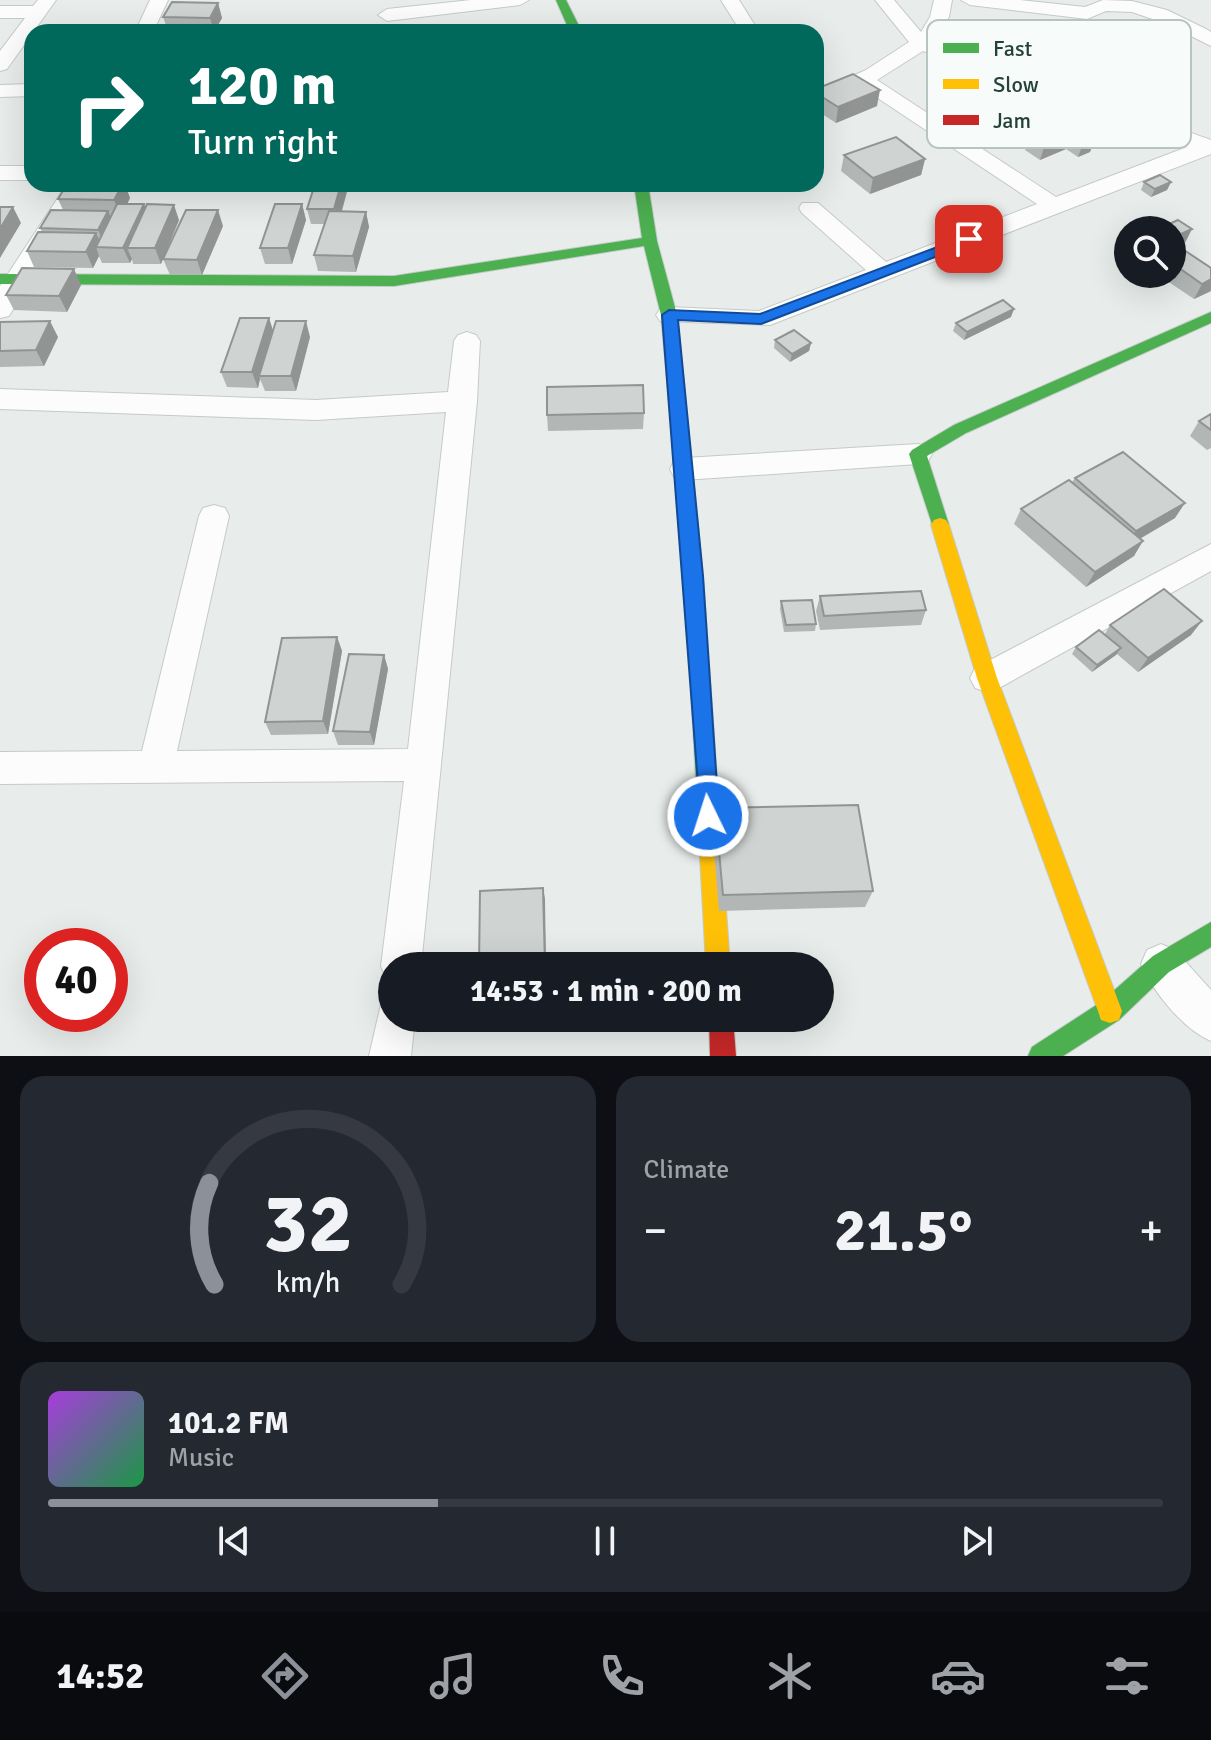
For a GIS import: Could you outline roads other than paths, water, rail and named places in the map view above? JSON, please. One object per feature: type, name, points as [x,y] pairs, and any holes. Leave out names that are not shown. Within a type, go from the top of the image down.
[{"type":"street","points":[[148,24],[159,0]]},
{"type":"street","points":[[387,15],[520,0]]},
{"type":"street","points":[[561,0],[572,24]]},
{"type":"street","points":[[730,0],[745,24]]},
{"type":"street","points":[[884,0],[920,43],[927,46]]},
{"type":"street","points":[[938,20],[943,0]]},
{"type":"street","points":[[970,0],[1087,13],[1099,3],[1179,20]]},
{"type":"street","points":[[0,12],[42,6]]},
{"type":"street","points":[[29,24],[42,6]]},
{"type":"street","points":[[1191,28],[1211,40]]},
{"type":"street","points":[[0,65],[24,31]]},
{"type":"street","points":[[824,96],[865,81],[920,43],[927,34]]},
{"type":"street","points":[[865,81],[927,122]]},
{"type":"street","points":[[0,91],[24,90]]},
{"type":"street","points":[[669,315],[761,319],[1209,147]]},
{"type":"street","points":[[967,148],[1055,206]]},
{"type":"street","points":[[0,173],[24,173]]},
{"type":"street","points":[[0,310],[8,279],[72,192]]},
{"type":"street","points":[[642,192],[650,241],[669,315],[684,469],[717,952]]},
{"type":"street","points":[[810,208],[883,272]]},
{"type":"street","points":[[8,279],[394,281],[650,241]]},
{"type":"street","points":[[684,469],[918,454],[960,429],[1211,317]]},
{"type":"street","points":[[403,952],[467,341]]},
{"type":"street","points":[[0,399],[316,410],[463,401]]},
{"type":"street","points":[[918,454],[987,678],[1110,1011]]},
{"type":"street","points":[[156,766],[214,516]]},
{"type":"street","points":[[987,678],[1211,556]]},
{"type":"street","points":[[0,768],[424,765]]},
{"type":"street","points":[[1041,1056],[1110,1011],[1161,964],[1211,934]]},
{"type":"street","points":[[1161,964],[1211,1021]]},
{"type":"street","points":[[390,1056],[393,1032]]},
{"type":"street","points":[[722,1032],[723,1056]]}]
